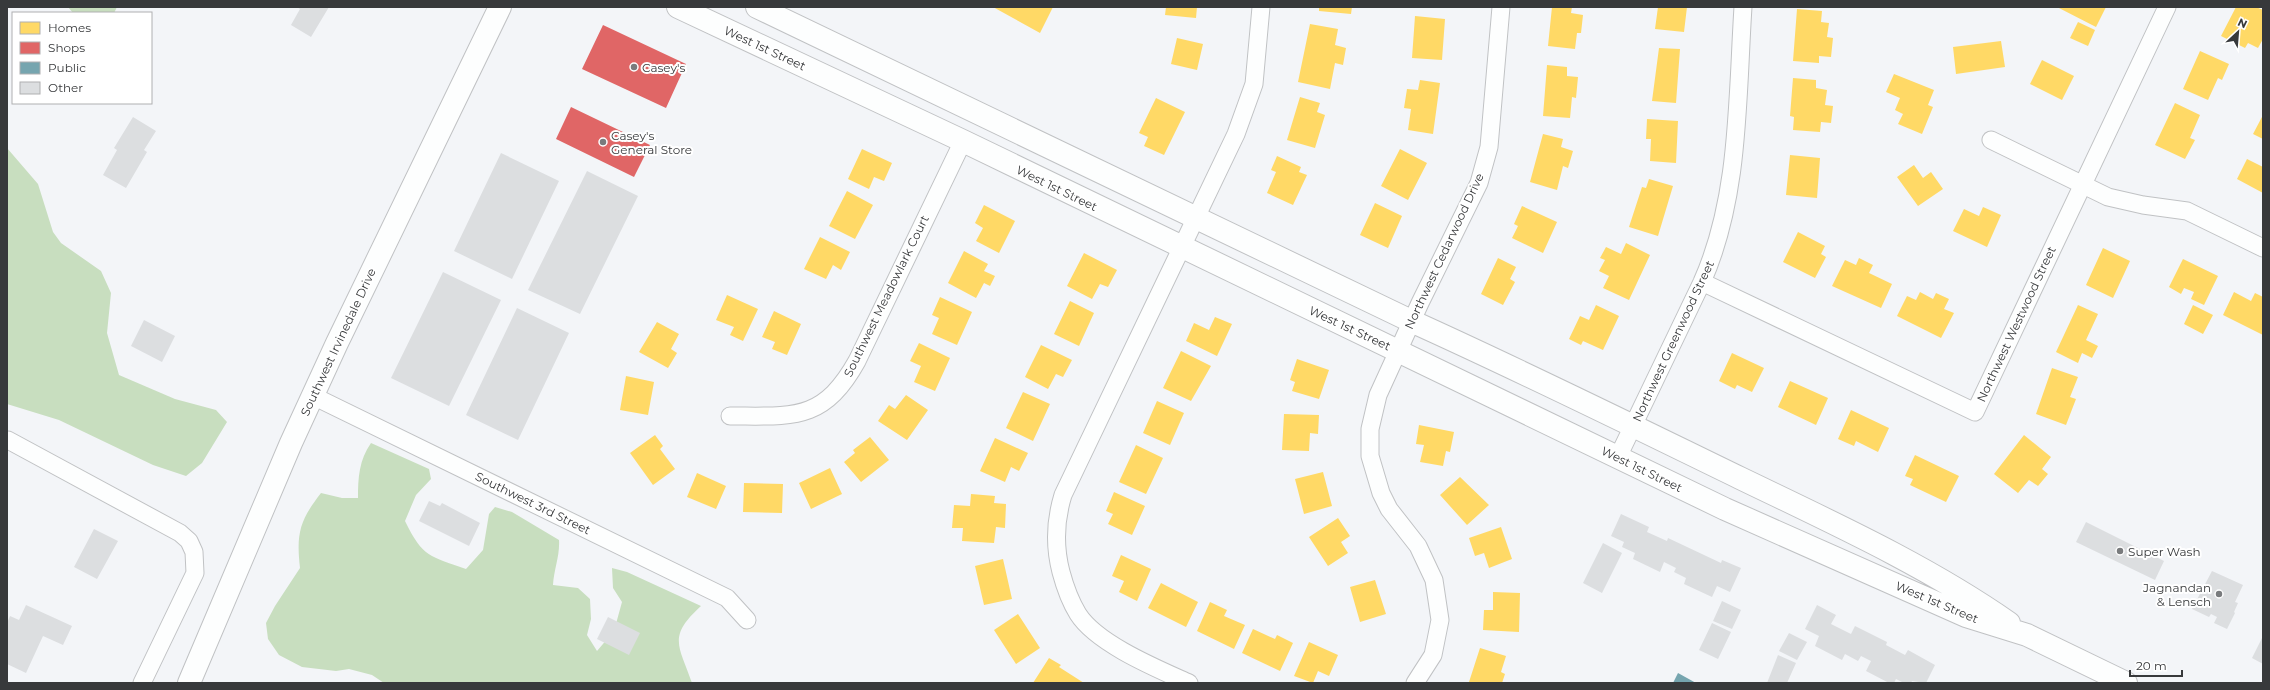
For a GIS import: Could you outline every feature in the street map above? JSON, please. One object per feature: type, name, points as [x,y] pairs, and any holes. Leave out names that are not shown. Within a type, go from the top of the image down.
[{"type":"main road","name":"Southwest Irvinedale Drive","points":[[189,683],[313,396],[500,7]]},
{"type":"main road","name":"West 1st Street","points":[[678,7],[963,141],[1181,248],[1725,509],[1966,616],[2027,635],[2126,683]]},
{"type":"main road","name":"West 1st Street","points":[[757,7],[1411,321],[1510,366],[1837,525],[1974,598],[2027,635]]},
{"type":"street","points":[[1189,683],[1137,659],[1103,638],[1079,616],[1065,587],[1056,552],[1056,516],[1063,495],[1236,134],[1254,84],[1260,7]]},
{"type":"street","name":"Northwest Cedarwood Drive","points":[[1415,683],[1432,655],[1440,620],[1434,580],[1418,546],[1389,509],[1382,493],[1370,456],[1372,417],[1378,395],[1411,321],[1479,183],[1489,147],[1495,94],[1501,7]]},
{"type":"street","name":"Northwest Greenwood Street","points":[[1618,457],[1711,263],[1726,206],[1734,140],[1743,7]]},
{"type":"street","name":"Northwest Westwood Street","points":[[1702,282],[1975,412],[2167,7]]},
{"type":"street","points":[[1991,140],[2108,197],[2125,202],[2187,211],[2263,248]]},
{"type":"street","name":"Southwest Meadowlark Court","points":[[730,416],[786,416],[811,411],[835,392],[849,375],[857,361],[963,141]]},
{"type":"street","name":"Southwest 3rd Street","points":[[313,396],[727,598],[747,620]]},
{"type":"street","points":[[8,440],[180,533],[188,541],[194,552],[195,573],[142,683]]},
{"type":"green space","points":[[68,7],[117,7],[114,12],[72,12]]},
{"type":"green space","points":[[7,148],[38,184],[53,232],[61,243],[101,271],[111,293],[107,333],[119,375],[175,399],[216,410],[227,422],[202,463],[186,476],[153,465],[59,420],[7,404]]},
{"type":"green space","points":[[371,443],[429,469],[431,479],[416,495],[405,521],[417,542],[423,549],[436,558],[466,569],[483,550],[489,514],[495,507],[512,512],[559,540],[559,552],[553,585],[578,588],[590,599],[591,619],[587,635],[597,651],[614,631],[622,602],[613,588],[612,568],[627,572],[701,606],[683,626],[679,642],[680,650],[692,683],[384,683],[372,675],[349,669],[336,671],[302,667],[279,655],[268,639],[266,623],[275,606],[300,568],[299,536],[304,519],[321,493],[342,498],[358,498],[360,469],[364,456]]},
{"type":"building: Homes","points":[[993,7],[1053,7],[1040,33]]},
{"type":"building: Homes","points":[[1166,7],[1197,7],[1196,18],[1165,15]]},
{"type":"building: Homes","points":[[1319,7],[1352,7],[1351,14],[1319,11]]},
{"type":"building: Homes","points":[[1552,7],[1572,7],[1571,13],[1583,15],[1581,33],[1577,33],[1575,49],[1548,46]]},
{"type":"building: Homes","points":[[1658,7],[1687,7],[1684,32],[1655,29]]},
{"type":"building: Homes","points":[[2057,7],[2106,7],[2096,27]]},
{"type":"building: Homes","points":[[2236,7],[2256,7],[2263,10],[2263,39],[2258,48],[2248,43],[2245,48],[2221,36]]},
{"type":"building: Homes","points":[[1797,9],[1822,11],[1821,22],[1829,23],[1827,37],[1833,38],[1831,57],[1819,56],[1819,63],[1793,61]]},
{"type":"building: Homes","points":[[1415,16],[1445,19],[1442,60],[1412,58]]},
{"type":"building: Homes","points":[[2078,22],[2095,30],[2088,46],[2070,38]]},
{"type":"building: Homes","points":[[1310,24],[1338,29],[1335,45],[1346,48],[1343,65],[1335,63],[1330,89],[1298,82]]},
{"type":"building: Homes","points":[[1177,38],[1203,44],[1197,70],[1171,64]]},
{"type":"building: Homes","points":[[2001,41],[2005,67],[1956,74],[1953,47]]},
{"type":"building: Homes","points":[[1659,48],[1680,49],[1676,103],[1652,101]]},
{"type":"building: Homes","points":[[2200,51],[2229,64],[2222,80],[2218,78],[2208,100],[2183,89]]},
{"type":"building: Homes","points":[[2042,60],[2074,76],[2062,100],[2030,84]]},
{"type":"building: Homes","points":[[1547,65],[1567,67],[1567,76],[1578,77],[1576,98],[1572,97],[1570,118],[1543,116]]},
{"type":"building: Homes","points":[[1894,74],[1934,90],[1928,105],[1933,107],[1922,134],[1898,124],[1903,114],[1895,110],[1900,98],[1886,92]]},
{"type":"building: Homes","points":[[1793,78],[1816,80],[1816,88],[1827,90],[1825,105],[1833,106],[1831,123],[1821,122],[1820,132],[1793,130],[1794,117],[1790,116]]},
{"type":"building: Homes","points":[[1420,80],[1440,83],[1433,134],[1408,130],[1411,109],[1404,108],[1407,89],[1418,90]]},
{"type":"building: Homes","points":[[1300,97],[1320,103],[1317,112],[1325,115],[1315,148],[1287,140]]},
{"type":"building: Homes","points":[[1156,98],[1185,112],[1164,155],[1144,146],[1148,137],[1139,133]]},
{"type":"building: Homes","points":[[2175,103],[2200,115],[2190,138],[2195,140],[2185,159],[2155,145]]},
{"type":"building: Homes","points":[[2263,115],[2263,139],[2253,134]]},
{"type":"building: Homes","points":[[1647,119],[1678,121],[1676,163],[1650,161],[1651,139],[1646,139]]},
{"type":"building: Homes","points":[[1543,134],[1563,139],[1561,147],[1573,151],[1568,168],[1563,166],[1557,190],[1530,182]]},
{"type":"building: Homes","points":[[862,149],[892,163],[884,181],[874,177],[869,189],[848,179]]},
{"type":"building: Homes","points":[[1400,149],[1427,163],[1408,200],[1381,186]]},
{"type":"building: Homes","points":[[1790,155],[1820,158],[1817,198],[1786,195]]},
{"type":"building: Homes","points":[[1277,156],[1301,167],[1299,172],[1307,175],[1293,205],[1267,193],[1276,172],[1271,170]]},
{"type":"building: Homes","points":[[2247,159],[2263,167],[2263,193],[2237,179]]},
{"type":"building: Homes","points":[[1914,165],[1923,178],[1931,172],[1943,189],[1918,206],[1897,177]]},
{"type":"building: Homes","points":[[1649,179],[1673,186],[1658,236],[1629,227],[1642,187],[1646,188]]},
{"type":"building: Homes","points":[[847,191],[873,205],[855,239],[829,226]]},
{"type":"building: Homes","points":[[1375,203],[1402,216],[1388,248],[1360,235]]},
{"type":"building: Homes","points":[[984,205],[1015,221],[999,253],[976,241],[983,228],[975,223]]},
{"type":"building: Homes","points":[[1522,206],[1557,222],[1543,253],[1512,238],[1518,226],[1514,224]]},
{"type":"building: Homes","points":[[1983,207],[2001,215],[1987,247],[1953,231],[1964,209],[1979,216]]},
{"type":"building: Homes","points":[[1798,232],[1825,246],[1821,254],[1826,257],[1815,278],[1783,262]]},
{"type":"building: Homes","points":[[820,237],[850,252],[841,270],[833,265],[826,279],[804,269]]},
{"type":"building: Homes","points":[[1626,243],[1650,255],[1629,300],[1603,288],[1609,276],[1599,271],[1605,260],[1600,258],[1606,247],[1621,254]]},
{"type":"building: Homes","points":[[2103,248],[2130,261],[2113,298],[2086,285]]},
{"type":"building: Homes","points":[[964,251],[988,264],[984,271],[995,276],[990,286],[984,283],[976,298],[948,283]]},
{"type":"building: Homes","points":[[1084,253],[1117,270],[1108,287],[1100,284],[1092,299],[1067,286]]},
{"type":"building: Homes","points":[[1498,258],[1516,267],[1510,279],[1515,282],[1503,305],[1481,294]]},
{"type":"building: Homes","points":[[1859,258],[1873,265],[1869,273],[1892,284],[1881,308],[1832,286],[1845,260],[1856,265]]},
{"type":"building: Homes","points":[[2183,259],[2218,276],[2204,305],[2191,299],[2194,292],[2184,288],[2181,294],[2169,287]]},
{"type":"building: Homes","points":[[1920,292],[1933,299],[1936,293],[1949,299],[1944,309],[1954,313],[1941,338],[1897,316],[1907,296],[1916,300]]},
{"type":"building: Homes","points":[[2234,292],[2251,301],[2255,293],[2263,297],[2263,335],[2223,315]]},
{"type":"building: Homes","points":[[727,295],[758,309],[743,341],[730,335],[734,327],[716,320]]},
{"type":"building: Homes","points":[[940,297],[972,312],[957,345],[932,334],[939,318],[932,315]]},
{"type":"building: Homes","points":[[1070,301],[1094,313],[1079,346],[1054,334]]},
{"type":"building: Homes","points":[[1596,305],[1619,316],[1603,350],[1583,341],[1581,345],[1569,339],[1580,316],[1589,320]]},
{"type":"building: Homes","points":[[2078,305],[2098,314],[2086,340],[2098,346],[2092,358],[2082,353],[2078,363],[2056,352]]},
{"type":"building: Homes","points":[[2193,305],[2213,315],[2203,334],[2184,324]]},
{"type":"building: Homes","points":[[774,311],[801,324],[787,355],[772,349],[775,342],[762,337]]},
{"type":"building: Homes","points":[[1215,317],[1232,324],[1217,356],[1186,341],[1194,323],[1209,330]]},
{"type":"building: Homes","points":[[657,322],[679,334],[671,349],[677,353],[668,368],[639,352]]},
{"type":"building: Homes","points":[[919,343],[950,358],[935,391],[914,382],[921,366],[910,361]]},
{"type":"building: Homes","points":[[1041,345],[1072,360],[1063,377],[1056,374],[1048,389],[1025,377]]},
{"type":"building: Homes","points":[[1181,351],[1211,366],[1191,401],[1163,388]]},
{"type":"building: Homes","points":[[1732,353],[1764,368],[1752,392],[1737,385],[1735,389],[1719,381]]},
{"type":"building: Homes","points":[[1297,359],[1329,370],[1319,399],[1292,391],[1295,382],[1290,380]]},
{"type":"building: Homes","points":[[2052,368],[2078,377],[2070,397],[2076,399],[2066,425],[2036,414]]},
{"type":"building: Homes","points":[[626,376],[654,382],[648,415],[620,410]]},
{"type":"building: Homes","points":[[1790,381],[1828,398],[1816,425],[1778,407]]},
{"type":"building: Homes","points":[[1023,392],[1050,404],[1033,441],[1006,428]]},
{"type":"building: Homes","points":[[906,395],[928,410],[907,440],[878,421],[889,405],[895,409]]},
{"type":"building: Homes","points":[[1157,401],[1184,413],[1170,445],[1143,433]]},
{"type":"building: Homes","points":[[1851,410],[1889,428],[1878,452],[1856,441],[1854,446],[1838,439]]},
{"type":"building: Homes","points":[[1284,414],[1319,415],[1318,434],[1310,433],[1309,451],[1282,450]]},
{"type":"building: Homes","points":[[1419,425],[1454,432],[1450,452],[1446,451],[1443,466],[1420,462],[1424,445],[1416,444]]},
{"type":"building: Homes","points":[[655,435],[663,446],[660,449],[675,469],[653,485],[630,453]]},
{"type":"building: Homes","points":[[2024,435],[2051,457],[2042,469],[2048,474],[2038,486],[2029,480],[2018,493],[1994,474]]},
{"type":"building: Homes","points":[[870,437],[889,460],[861,482],[844,462],[855,453],[853,450]]},
{"type":"building: Homes","points":[[995,438],[1028,453],[1019,471],[1011,467],[1005,482],[980,471]]},
{"type":"building: Homes","points":[[1136,445],[1163,458],[1146,494],[1119,482]]},
{"type":"building: Homes","points":[[1915,455],[1959,476],[1946,502],[1910,485],[1913,479],[1905,476]]},
{"type":"building: Homes","points":[[830,468],[842,494],[811,509],[799,483]]},
{"type":"building: Homes","points":[[1323,472],[1332,506],[1304,514],[1295,479]]},
{"type":"building: Homes","points":[[697,473],[726,486],[716,509],[687,497]]},
{"type":"building: Homes","points":[[1460,477],[1489,505],[1467,525],[1440,495]]},
{"type":"building: Homes","points":[[744,483],[783,484],[782,513],[743,512]]},
{"type":"building: Homes","points":[[1114,492],[1145,506],[1132,535],[1108,524],[1113,514],[1106,511]]},
{"type":"building: Homes","points":[[971,494],[995,496],[994,503],[1006,504],[1005,528],[996,527],[994,543],[962,541],[963,528],[952,528],[954,505],[970,506]]},
{"type":"building: Homes","points":[[1338,518],[1350,536],[1341,542],[1348,553],[1328,566],[1309,537]]},
{"type":"building: Homes","points":[[1501,527],[1512,559],[1489,568],[1484,553],[1475,556],[1469,538]]},
{"type":"building: Homes","points":[[1121,555],[1151,569],[1137,601],[1119,592],[1124,581],[1112,576]]},
{"type":"building: Homes","points":[[1003,559],[1012,599],[984,605],[975,566]]},
{"type":"building: Homes","points":[[1375,580],[1386,614],[1360,622],[1350,587]]},
{"type":"building: Homes","points":[[1161,583],[1198,602],[1186,627],[1148,608]]},
{"type":"building: Homes","points":[[1493,592],[1520,593],[1519,632],[1483,630],[1484,610],[1493,610]]},
{"type":"building: Homes","points":[[1210,602],[1227,610],[1224,616],[1245,625],[1234,649],[1197,631]]},
{"type":"building: Homes","points":[[1018,614],[1040,648],[1016,664],[994,630]]},
{"type":"building: Homes","points":[[1253,629],[1275,639],[1277,635],[1293,643],[1280,671],[1242,653]]},
{"type":"building: Homes","points":[[1309,642],[1338,655],[1329,676],[1318,671],[1313,683],[1294,676]]},
{"type":"building: Homes","points":[[1480,648],[1506,656],[1501,672],[1505,674],[1502,683],[1469,682]]},
{"type":"building: Homes","points":[[1049,658],[1061,665],[1059,667],[1084,683],[1033,683]]},
{"type":"building: Shops","name":"Casey's","points":[[603,25],[686,64],[666,108],[582,69]]},
{"type":"building: Shops","name":"Casey's General Store","points":[[571,107],[650,145],[634,177],[556,139]]},
{"type":"building: Public","points":[[1678,673],[1696,683],[1673,683]]},
{"type":"building: Other","points":[[297,7],[329,7],[311,37],[291,25],[300,9]]},
{"type":"building: Other","points":[[133,117],[156,131],[144,150],[147,152],[126,188],[103,175],[117,150],[114,148]]},
{"type":"building: Other","points":[[501,153],[559,181],[512,279],[454,251]]},
{"type":"building: Other","points":[[587,171],[638,196],[580,314],[528,290]]},
{"type":"building: Other","points":[[443,272],[501,300],[449,406],[391,378]]},
{"type":"building: Other","points":[[517,308],[569,333],[518,440],[466,415]]},
{"type":"building: Other","points":[[144,320],[175,336],[162,362],[131,346]]},
{"type":"building: Other","points":[[429,501],[440,506],[442,503],[480,523],[469,546],[419,521]]},
{"type":"building: Other","points":[[1621,514],[1649,527],[1647,532],[1667,541],[1668,538],[1721,563],[1722,560],[1741,568],[1730,592],[1717,586],[1712,597],[1684,584],[1686,578],[1674,572],[1676,568],[1664,562],[1660,572],[1633,559],[1635,553],[1622,547],[1624,542],[1611,536]]},
{"type":"building: Other","name":"Super Wash","points":[[2086,522],[2164,561],[2155,580],[2076,542]]},
{"type":"building: Other","points":[[94,529],[118,541],[97,579],[74,567]]},
{"type":"building: Other","points":[[1603,543],[1622,553],[1602,593],[1583,583]]},
{"type":"building: Other","name":"Jagnandan & Lensch","points":[[2212,571],[2243,585],[2235,602],[2238,603],[2234,612],[2235,613],[2227,629],[2214,623],[2217,617],[2211,614],[2209,617],[2192,609]]},
{"type":"building: Other","points":[[1722,601],[1741,610],[1732,629],[1713,621]]},
{"type":"building: Other","points":[[26,605],[72,626],[63,645],[43,636],[26,673],[7,664],[7,623],[10,616],[19,620]]},
{"type":"building: Other","points":[[1817,605],[1836,615],[1831,624],[1851,634],[1855,626],[1887,642],[1886,645],[1905,655],[1908,650],[1935,665],[1926,683],[1912,681],[1911,683],[1904,683],[1896,679],[1894,683],[1889,683],[1866,671],[1871,661],[1861,656],[1858,661],[1845,654],[1842,660],[1815,646],[1819,636],[1805,629]]},
{"type":"building: Other","points":[[608,617],[640,633],[629,655],[597,639]]},
{"type":"building: Other","points":[[1712,623],[1731,632],[1718,659],[1699,650]]},
{"type":"building: Other","points":[[1789,633],[1807,642],[1797,660],[1779,651]]},
{"type":"building: Other","points":[[2263,636],[2263,664],[2252,658]]},
{"type":"building: Other","points":[[1778,655],[1796,663],[1787,683],[1767,683]]},
{"type":"place","name":"Casey's","points":[[634,67]]},
{"type":"place","name":"Casey's General Store","points":[[603,142]]},
{"type":"place","name":"Super Wash","points":[[2120,551]]},
{"type":"place","name":"Jagnandan & Lensch","points":[[2219,594]]}]
